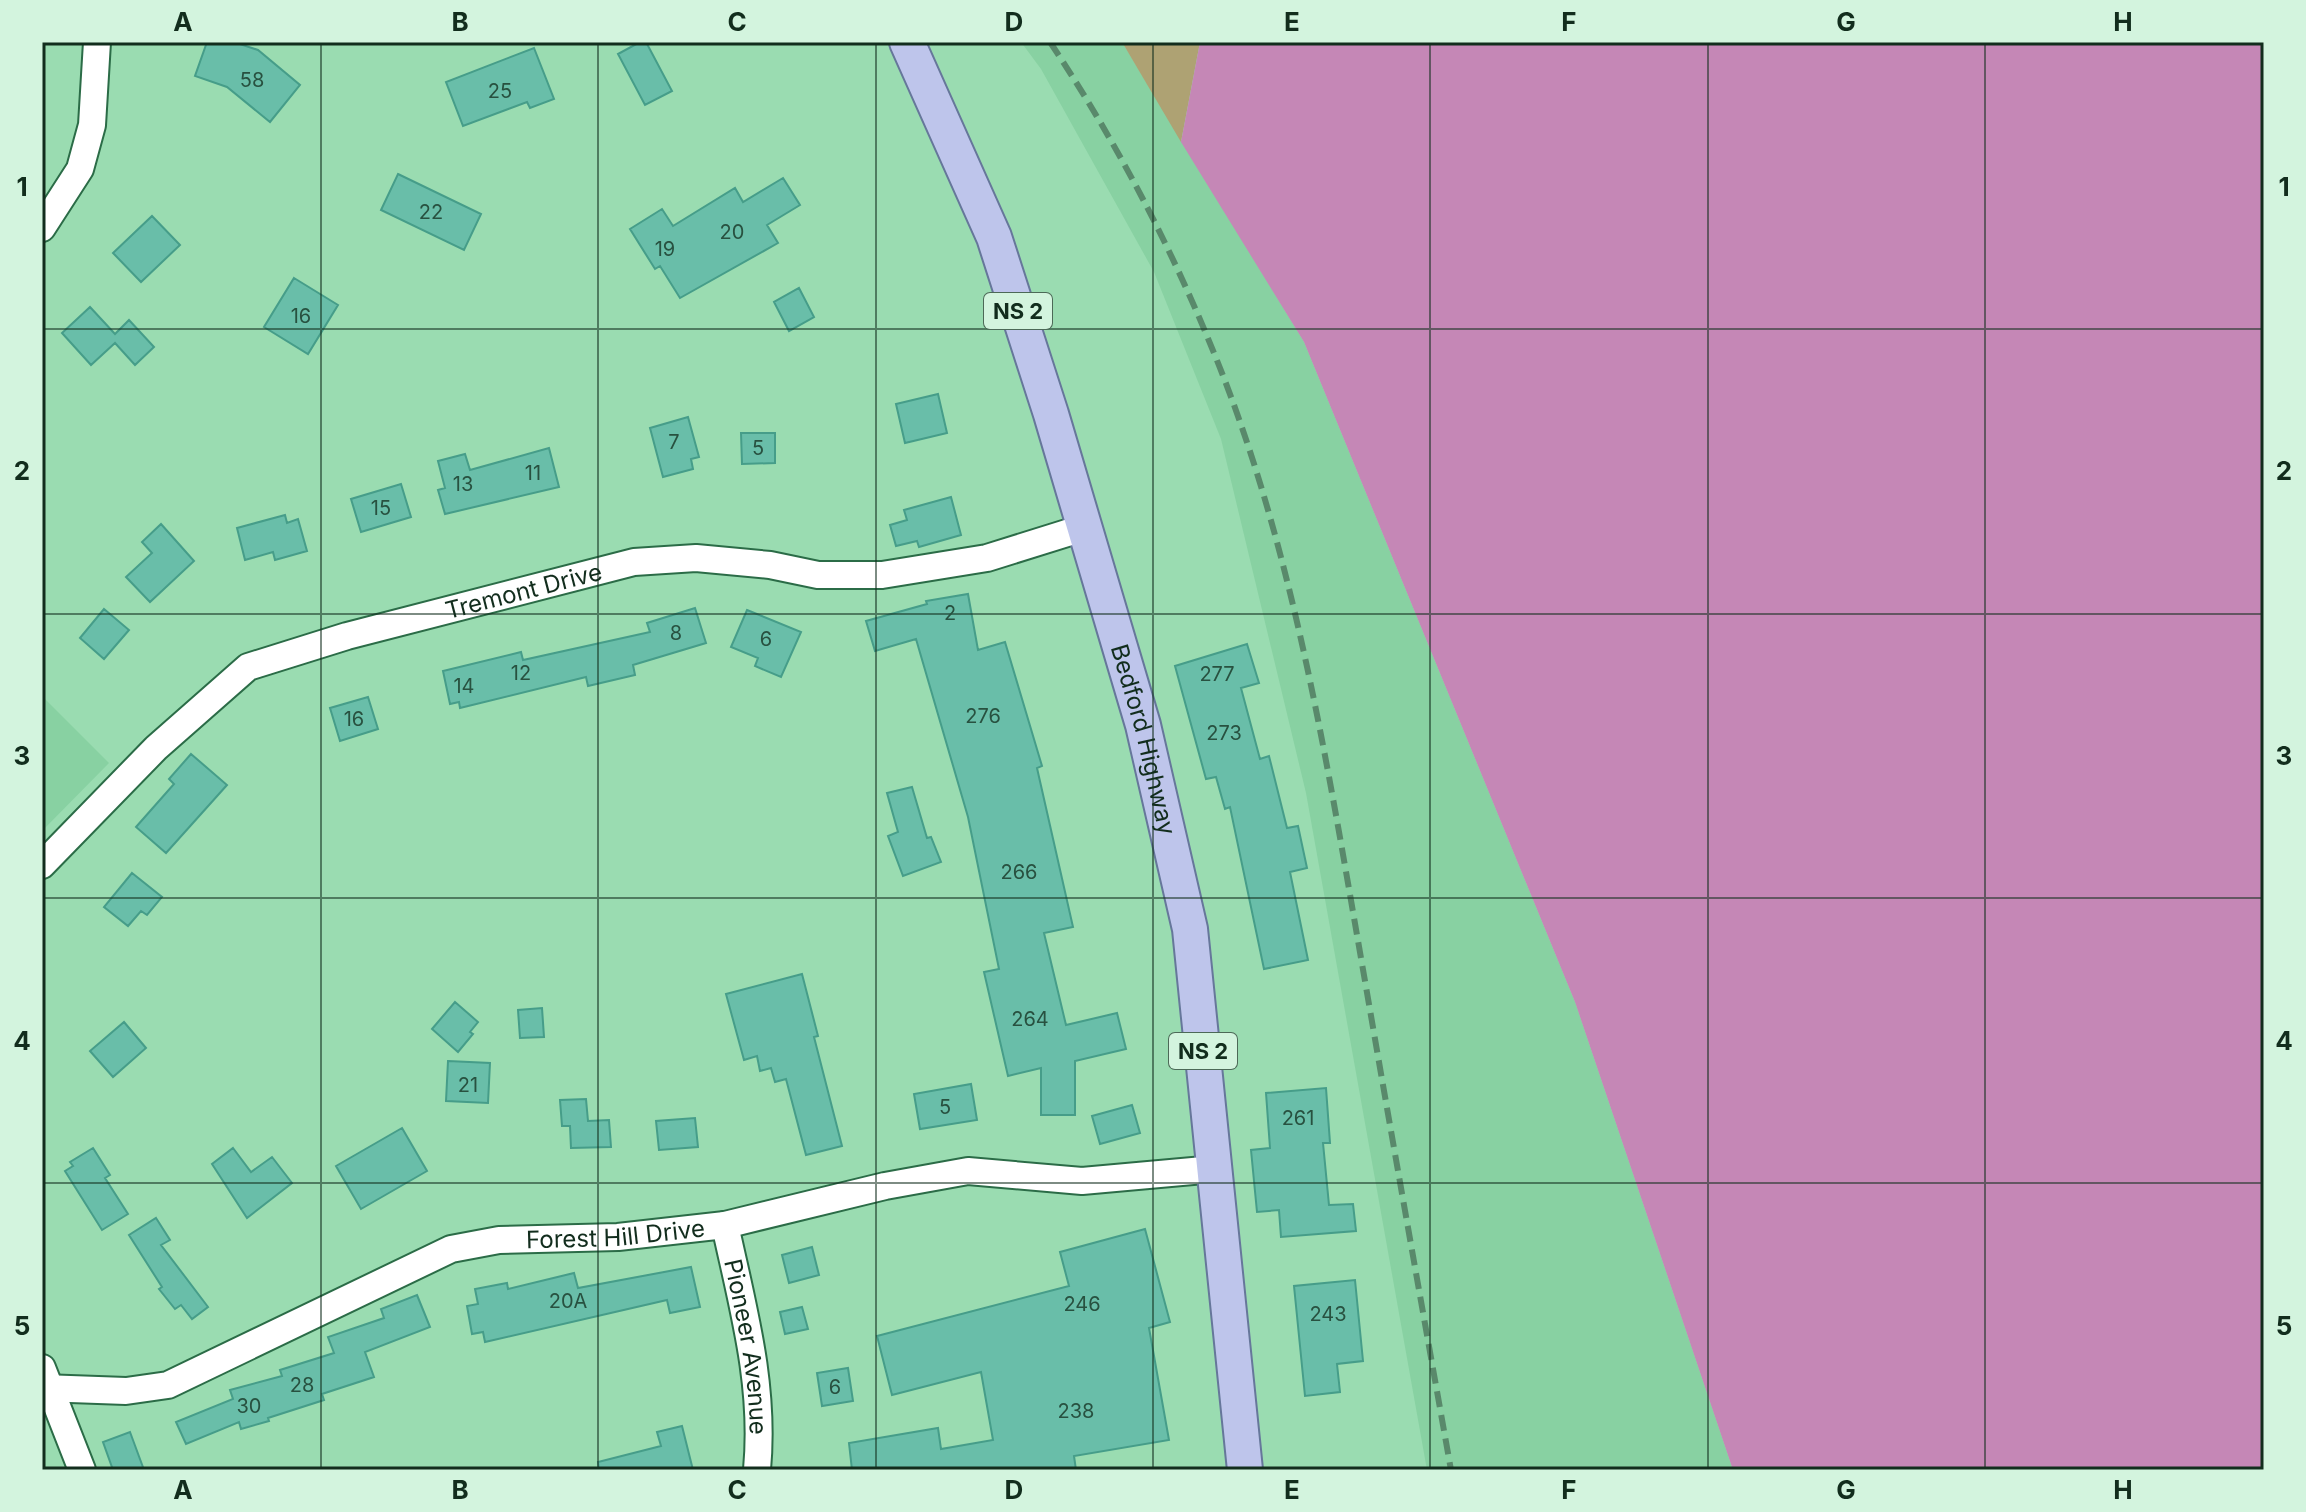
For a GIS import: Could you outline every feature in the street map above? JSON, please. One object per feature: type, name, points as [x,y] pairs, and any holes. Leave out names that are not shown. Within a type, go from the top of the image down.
[{"type":"main road","name":"Bedford Highway","points":[[907,42],[994,237],[1051,414],[1143,725],[1190,929],[1245,1470]]},
{"type":"street","points":[[42,227],[80,169],[92,125],[97,42]]},
{"type":"street","name":"Tremont Drive","points":[[42,865],[156,748],[248,667],[347,636],[634,562],[696,558],[770,565],[818,575],[882,575],[987,558],[1083,528]]},
{"type":"street","name":"Forest Hill Drive","points":[[44,1381],[126,1391],[168,1385],[451,1249],[499,1240],[618,1237],[725,1225],[885,1186],[968,1171],[1082,1181],[1215,1169]]},
{"type":"street","name":"Pioneer Avenue","points":[[725,1225],[751,1345],[761,1423],[757,1470]]},
{"type":"street","points":[[44,1381],[82,1470]]},
{"type":"shaded area","points":[[1021,42],[1122,42],[1304,342],[1575,1002],[1733,1470],[1427,1470],[1306,793],[1221,439],[1154,272],[1041,69]]},
{"type":"shaded area","points":[[1122,42],[1200,42],[1181,142]]},
{"type":"shaded area","points":[[1200,42],[2264,42],[2264,1470],[1733,1470],[1575,1002],[1304,342],[1181,142]]},
{"type":"shaded area","points":[[42,696],[109,763],[42,831]]},
{"type":"building","points":[[207,42],[234,42],[258,50],[300,85],[270,122],[227,87],[195,76]]},
{"type":"building","points":[[646,42],[672,91],[645,105],[618,54]]},
{"type":"building","points":[[534,48],[554,99],[530,108],[527,102],[463,126],[446,82]]},
{"type":"building","points":[[398,174],[481,214],[464,250],[381,210]]},
{"type":"building","points":[[783,178],[800,205],[767,225],[778,243],[680,298],[660,266],[655,269],[630,229],[662,209],[673,226],[735,188],[743,202]]},
{"type":"building","points":[[152,216],[180,245],[141,282],[113,253]]},
{"type":"building","points":[[294,278],[338,305],[308,354],[264,327]]},
{"type":"building","points":[[799,288],[814,317],[789,331],[774,302]]},
{"type":"building","points":[[90,307],[115,334],[129,320],[154,347],[135,365],[115,343],[91,365],[62,333]]},
{"type":"building","points":[[938,394],[947,433],[905,443],[896,404]]},
{"type":"building","points":[[688,417],[699,457],[691,459],[693,469],[663,477],[650,428]]},
{"type":"building","points":[[741,433],[775,433],[775,463],[742,464]]},
{"type":"building","points":[[549,448],[559,487],[445,514],[438,490],[445,488],[438,461],[465,454],[470,470]]},
{"type":"building","points":[[401,484],[411,517],[361,532],[351,499]]},
{"type":"building","points":[[951,497],[961,535],[919,547],[917,541],[896,546],[890,525],[907,520],[904,510]]},
{"type":"building","points":[[285,515],[287,523],[298,519],[307,551],[275,560],[273,552],[245,560],[237,528]]},
{"type":"building","points":[[161,524],[194,561],[150,602],[126,577],[152,553],[142,542]]},
{"type":"building","points":[[968,594],[978,650],[1005,642],[1042,766],[1037,768],[1073,927],[1044,933],[1066,1025],[1117,1013],[1126,1049],[1075,1061],[1075,1115],[1041,1115],[1041,1068],[1008,1076],[984,972],[999,969],[968,817],[916,639],[875,651],[866,621],[927,604],[926,601]]},
{"type":"building","points":[[695,608],[706,643],[633,665],[635,675],[588,686],[586,677],[460,708],[459,702],[450,704],[443,671],[521,652],[523,660],[650,632],[647,623]]},
{"type":"building","points":[[104,609],[129,630],[104,659],[80,638]]},
{"type":"building","points":[[747,610],[801,632],[781,677],[755,666],[758,658],[731,647]]},
{"type":"building","points":[[1247,644],[1259,683],[1241,688],[1260,759],[1269,756],[1287,828],[1298,826],[1307,868],[1290,872],[1308,960],[1264,969],[1230,807],[1225,809],[1216,777],[1206,779],[1175,666]]},
{"type":"building","points":[[368,697],[378,729],[340,741],[330,708]]},
{"type":"building","points":[[191,754],[227,785],[166,853],[136,827],[174,784],[169,779]]},
{"type":"building","points":[[912,787],[927,838],[931,837],[941,862],[903,876],[888,836],[898,832],[887,793]]},
{"type":"building","points":[[132,873],[162,897],[147,915],[141,911],[128,926],[104,907]]},
{"type":"building","points":[[802,974],[818,1036],[814,1037],[842,1146],[806,1155],[786,1079],[775,1082],[771,1068],[760,1071],[757,1056],[744,1060],[726,994]]},
{"type":"building","points":[[455,1002],[478,1022],[470,1032],[473,1034],[458,1052],[432,1029]]},
{"type":"building","points":[[542,1008],[544,1037],[520,1038],[518,1010]]},
{"type":"building","points":[[124,1022],[146,1048],[113,1077],[90,1051]]},
{"type":"building","points":[[448,1061],[490,1063],[488,1103],[446,1101]]},
{"type":"building","points":[[971,1084],[977,1120],[920,1129],[914,1094]]},
{"type":"building","points":[[1326,1088],[1330,1143],[1323,1143],[1329,1205],[1353,1204],[1356,1231],[1281,1237],[1279,1210],[1257,1212],[1251,1150],[1270,1148],[1266,1093]]},
{"type":"building","points":[[586,1099],[588,1121],[609,1120],[611,1147],[571,1148],[570,1126],[562,1126],[560,1100]]},
{"type":"building","points":[[1132,1105],[1140,1133],[1100,1144],[1092,1116]]},
{"type":"building","points":[[695,1118],[698,1147],[659,1150],[656,1121]]},
{"type":"building","points":[[402,1128],[427,1171],[361,1209],[336,1166]]},
{"type":"building","points":[[93,1148],[110,1175],[105,1178],[128,1214],[102,1230],[65,1171],[73,1166],[70,1162]]},
{"type":"building","points":[[233,1148],[251,1172],[272,1157],[292,1183],[247,1218],[212,1164]]},
{"type":"building","points":[[156,1218],[170,1240],[161,1245],[208,1307],[192,1319],[181,1305],[175,1309],[159,1289],[162,1287],[129,1235]]},
{"type":"building","points":[[1145,1229],[1170,1322],[1149,1328],[1169,1440],[1074,1456],[1076,1470],[852,1470],[849,1443],[938,1428],[941,1449],[993,1440],[981,1372],[892,1395],[877,1336],[1069,1286],[1060,1252]]},
{"type":"building","points":[[812,1247],[819,1275],[789,1283],[782,1255]]},
{"type":"building","points":[[691,1267],[700,1307],[670,1313],[667,1300],[485,1342],[483,1332],[472,1334],[467,1306],[478,1304],[475,1289],[507,1283],[508,1289],[574,1273],[578,1288]]},
{"type":"building","points":[[1355,1280],[1363,1361],[1337,1364],[1340,1392],[1305,1396],[1294,1286]]},
{"type":"building","points":[[417,1295],[430,1327],[365,1352],[374,1377],[322,1394],[324,1400],[268,1418],[269,1421],[241,1429],[239,1422],[186,1444],[176,1422],[233,1399],[230,1390],[282,1376],[280,1370],[334,1353],[328,1337],[384,1318],[381,1309]]},
{"type":"building","points":[[802,1307],[808,1329],[785,1334],[780,1312]]},
{"type":"building","points":[[848,1368],[853,1401],[822,1406],[817,1373]]},
{"type":"building","points":[[682,1426],[693,1470],[599,1470],[598,1462],[661,1446],[657,1432]]},
{"type":"building","points":[[130,1432],[144,1470],[113,1470],[103,1442]]},
{"type":"railway","points":[[1050,42],[1122,160],[1184,283],[1220,368],[1270,517],[1324,748],[1451,1470]]}]
